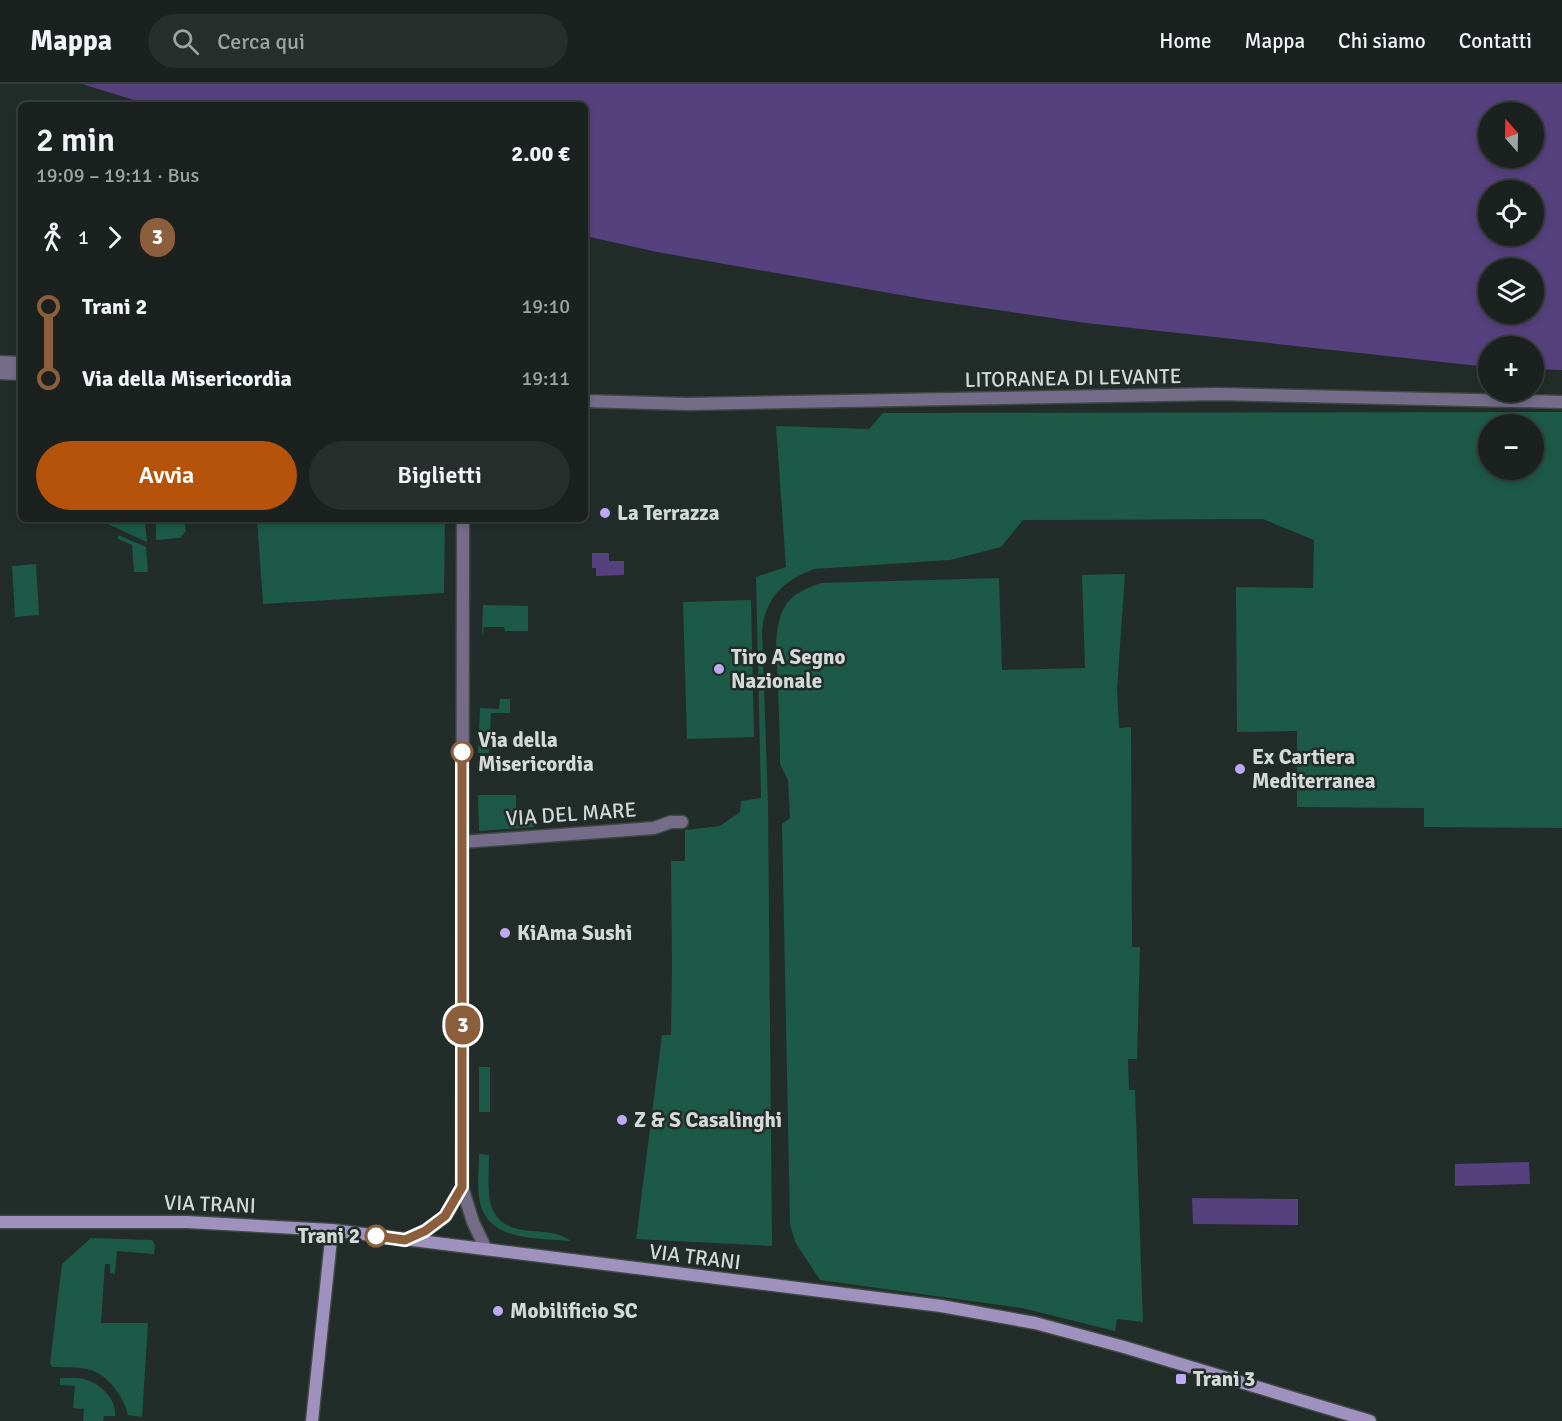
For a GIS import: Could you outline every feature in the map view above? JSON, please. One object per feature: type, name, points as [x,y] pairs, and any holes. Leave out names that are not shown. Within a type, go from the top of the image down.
[{"type":"main road","name":"VIA TRANI","points":[[0,1222],[188,1222],[332,1230],[940,1306],[1035,1323],[1124,1347],[1370,1421]]},
{"type":"main road","points":[[312,1421],[332,1230]]},
{"type":"street","points":[[0,362],[18,363]]},
{"type":"street","points":[[0,373],[18,374]]},
{"type":"street","name":"LITORANEA DI LEVANTE","points":[[588,401],[688,404],[1217,394],[1562,402]]},
{"type":"street","points":[[462,522],[462,1187],[473,1222],[486,1249]]},
{"type":"street","name":"VIA DEL MARE","points":[[462,842],[654,828],[671,822],[682,822]]},
{"type":"street","points":[[405,1240],[425,1231],[445,1216],[462,1187]]},
{"type":"green space","points":[[1562,412],[1562,828],[1424,827],[1424,808],[1297,807],[1297,731],[1237,732],[1236,587],[1313,588],[1314,540],[1263,519],[1023,520],[1001,547],[950,560],[814,569],[803,573],[785,584],[772,599],[762,630],[768,804],[772,1246],[636,1239],[662,1035],[671,1035],[671,861],[685,861],[685,830],[720,826],[740,812],[741,801],[761,798],[756,577],[786,567],[776,426],[869,429],[883,413]]},
{"type":"green space","points":[[104,522],[145,522],[147,542]]},
{"type":"green space","points":[[156,522],[184,522],[186,531],[180,538],[156,540]]},
{"type":"green space","points":[[257,522],[445,522],[444,593],[263,604]]},
{"type":"green space","points":[[118,535],[146,547],[148,572],[134,572],[132,545],[118,539]]},
{"type":"green space","points":[[36,564],[39,615],[15,617],[12,566]]},
{"type":"green space","points":[[1125,574],[1117,689],[1119,728],[1131,727],[1132,947],[1140,947],[1137,1059],[1128,1059],[1129,1090],[1135,1090],[1143,1322],[1117,1319],[1115,1331],[1022,1308],[820,1280],[795,1242],[790,1224],[782,824],[790,818],[788,780],[780,764],[776,646],[780,617],[787,603],[795,595],[821,583],[999,578],[1002,670],[1085,668],[1082,575]]},
{"type":"green space","name":"Tiro A Segno Nazionale","points":[[751,600],[754,737],[687,739],[683,602]]},
{"type":"green space","points":[[483,605],[528,606],[528,631],[505,631],[504,627],[484,627],[482,636]]},
{"type":"green space","points":[[500,699],[510,699],[510,713],[491,713],[489,753],[478,753],[480,708],[499,709]]},
{"type":"green space","points":[[478,795],[516,795],[516,820],[534,821],[534,827],[479,831]]},
{"type":"green space","points":[[479,1067],[490,1067],[490,1112],[479,1112]]},
{"type":"green space","points":[[479,1154],[489,1155],[491,1206],[503,1223],[515,1228],[557,1234],[571,1241],[514,1235],[501,1230],[491,1222],[483,1212],[479,1197]]},
{"type":"green space","points":[[91,1238],[152,1240],[155,1245],[154,1254],[117,1251],[115,1274],[110,1273],[110,1264],[105,1264],[101,1323],[148,1323],[142,1417],[128,1415],[116,1390],[100,1374],[84,1368],[52,1367],[50,1363],[62,1264]]},
{"type":"green space","points":[[60,1378],[81,1378],[96,1384],[110,1398],[115,1416],[104,1416],[103,1421],[83,1421],[84,1409],[73,1408],[75,1386],[60,1385]]},
{"type":"shaded area","points":[[82,84],[1562,84],[1562,370],[1544,369],[1544,336],[1478,336],[1478,366],[1086,323],[929,300],[657,252],[588,237],[588,102],[140,102]]},
{"type":"shaded area","points":[[592,553],[609,553],[609,561],[624,561],[624,575],[596,576],[596,568],[592,568]]},
{"type":"shaded area","points":[[1529,1162],[1530,1184],[1455,1186],[1455,1164]]},
{"type":"shaded area","points":[[1192,1198],[1298,1199],[1298,1225],[1193,1224]]},
{"type":"bus line","name":"3","points":[[376,1236],[405,1240],[425,1231],[445,1216],[462,1187],[462,752]]},
{"type":"place","name":"La Terrazza","points":[[605,513]]},
{"type":"place","name":"Tiro A Segno Nazionale","points":[[719,669]]},
{"type":"place","name":"Via della Misericordia","points":[[462,752]]},
{"type":"place","name":"Ex Cartiera Mediterranea","points":[[1240,769]]},
{"type":"place","name":"KiAma Sushi","points":[[505,933]]},
{"type":"place","name":"Z & S Casalinghi","points":[[622,1120]]},
{"type":"place","name":"Trani 2","points":[[376,1236]]},
{"type":"place","name":"Mobilificio SC","points":[[498,1311]]},
{"type":"place","name":"Trani 3","points":[[1181,1379]]}]
